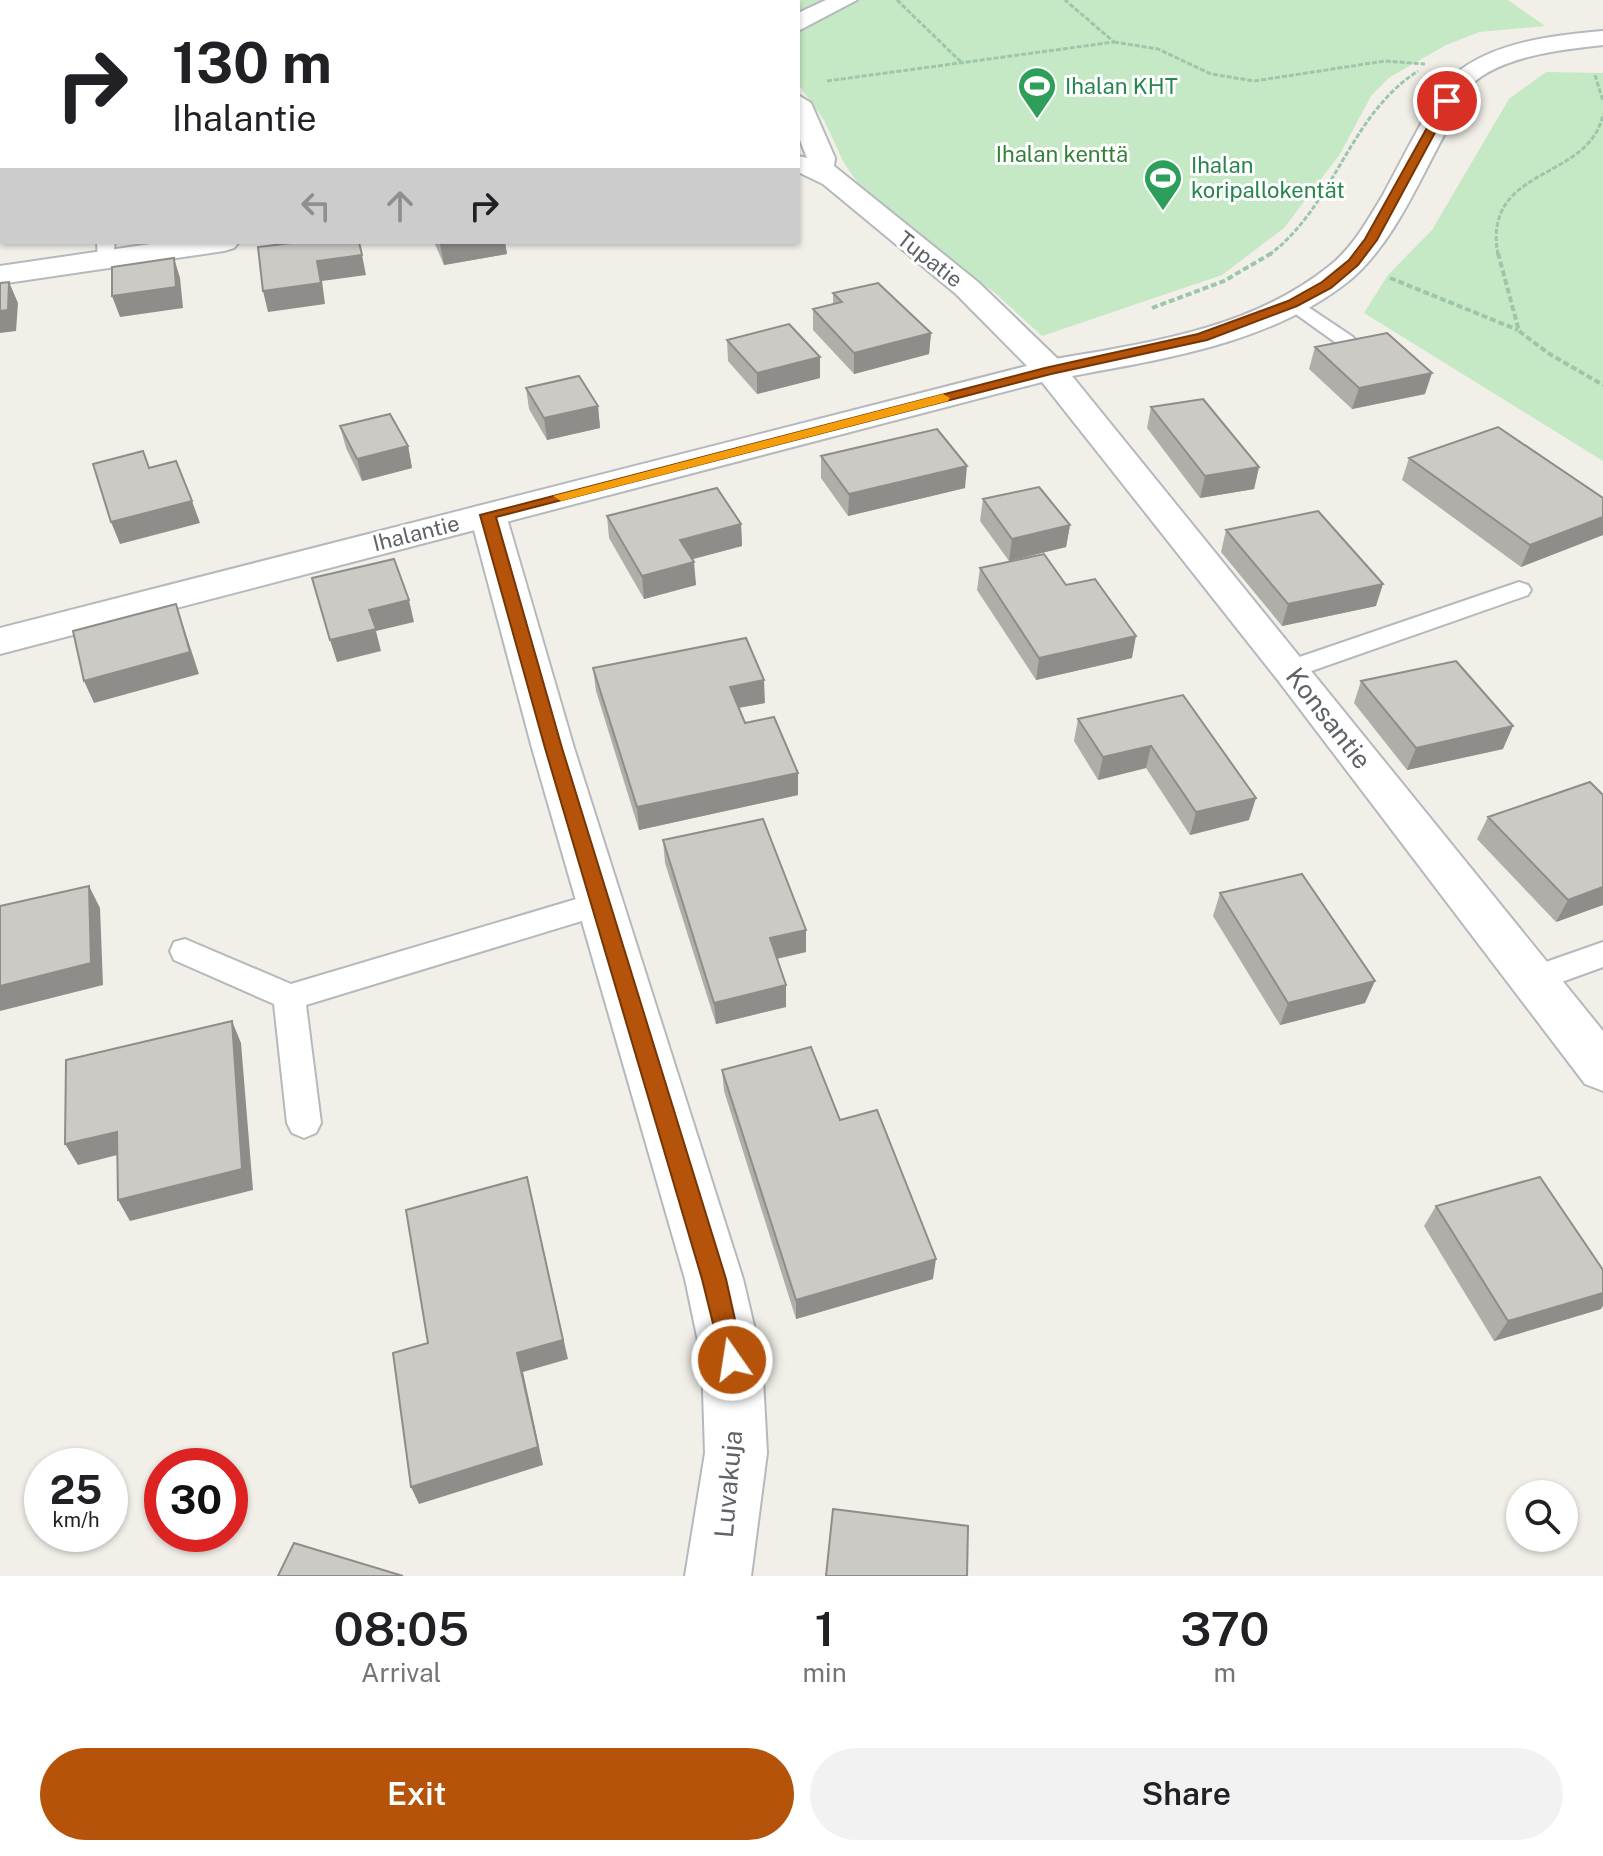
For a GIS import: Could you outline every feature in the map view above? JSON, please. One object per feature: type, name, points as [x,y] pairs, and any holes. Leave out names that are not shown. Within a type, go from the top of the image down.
[{"type":"street","points":[[800,23],[813,13],[846,0]]},
{"type":"street","name":"Ihalantie","points":[[0,641],[1050,370],[1202,337],[1293,303],[1327,285],[1353,263],[1371,240],[1461,81],[1490,63],[1522,50],[1603,38]]},
{"type":"street","points":[[805,93],[821,158],[809,167]]},
{"type":"street","name":"Tupatie","points":[[809,167],[967,288],[1032,348],[1050,370]]},
{"type":"street","points":[[0,275],[106,251],[198,244]]},
{"type":"street","name":"Konsantie","points":[[1050,370],[1291,669],[1603,1069]]},
{"type":"street","name":"Luvakuja","points":[[488,515],[600,904],[714,1279],[732,1360],[736,1453],[718,1576]]},
{"type":"lane","points":[[1293,303],[1346,341]]},
{"type":"lane","points":[[1291,669],[1519,590]]},
{"type":"lane","points":[[185,951],[289,997],[600,904]]},
{"type":"lane","points":[[1534,979],[1603,954]]},
{"type":"lane","points":[[289,997],[304,1123]]},
{"type":"path","points":[[897,0],[962,62]]},
{"type":"path","points":[[1065,0],[1114,42]]},
{"type":"path","points":[[805,93],[962,62],[1114,42],[1158,49],[1211,74],[1254,81],[1385,61],[1430,64],[1395,84],[1377,103],[1324,191],[1290,237],[1268,257],[1239,277],[1142,311]]},
{"type":"path","points":[[1594,67],[1603,101]]},
{"type":"path","points":[[1519,331],[1497,251],[1497,226],[1513,191],[1572,158],[1601,130],[1603,114]]},
{"type":"path","points":[[1389,277],[1519,331],[1548,353],[1603,385]]},
{"type":"green space","name":"Ihalan kenttä","points":[[800,0],[1508,0],[1545,26],[1479,32],[1446,45],[1390,77],[1371,96],[1340,154],[1284,228],[1222,275],[1042,336],[994,292],[938,255],[868,198],[844,163],[824,120],[800,87]]},
{"type":"green space","points":[[1546,72],[1603,73],[1603,461],[1364,313],[1388,275],[1432,230],[1509,99]]},
{"type":"building","points":[[359,244],[362,255],[317,261],[321,283],[263,291],[258,247]]},
{"type":"building","points":[[174,258],[176,287],[112,296],[112,267]]},
{"type":"building","points":[[9,282],[8,310],[0,311],[0,283]]},
{"type":"building","points":[[878,283],[931,333],[854,353],[813,309],[842,302],[833,293]]},
{"type":"building","points":[[789,324],[820,357],[757,373],[727,340]]},
{"type":"building","points":[[1387,333],[1432,373],[1359,388],[1315,347]]},
{"type":"building","points":[[579,376],[598,406],[544,418],[526,388]]},
{"type":"building","points":[[1203,399],[1259,467],[1205,476],[1151,407]]},
{"type":"building","points":[[390,414],[408,446],[357,459],[340,426]]},
{"type":"building","points":[[1498,427],[1603,498],[1603,517],[1530,545],[1409,458]]},
{"type":"building","points":[[937,429],[967,466],[849,494],[821,456]]},
{"type":"building","points":[[143,451],[149,468],[176,461],[192,501],[111,522],[93,464]]},
{"type":"building","points":[[1039,487],[1070,525],[1012,539],[983,499]]},
{"type":"building","points":[[717,488],[741,524],[680,540],[694,562],[642,576],[607,516]]},
{"type":"building","points":[[1318,511],[1383,584],[1288,604],[1226,530]]},
{"type":"building","points":[[1044,554],[1066,585],[1095,579],[1136,636],[1039,658],[980,568]]},
{"type":"building","points":[[394,559],[409,600],[369,610],[376,629],[330,640],[312,578]]},
{"type":"building","points":[[176,604],[190,652],[84,681],[73,631]]},
{"type":"building","points":[[746,638],[764,680],[730,687],[745,723],[774,717],[798,773],[637,807],[593,668]]},
{"type":"building","points":[[1456,661],[1513,726],[1416,748],[1361,681]]},
{"type":"building","points":[[1183,695],[1256,798],[1196,812],[1151,746],[1103,757],[1078,719]]},
{"type":"building","points":[[1590,782],[1603,795],[1603,887],[1568,900],[1488,817]]},
{"type":"building","points":[[763,819],[806,930],[770,938],[786,985],[714,1003],[663,840]]},
{"type":"building","points":[[1302,874],[1375,981],[1288,1003],[1220,893]]},
{"type":"building","points":[[89,886],[91,963],[0,986],[0,906]]},
{"type":"building","points":[[232,1021],[242,1169],[118,1200],[117,1132],[65,1144],[66,1060]]},
{"type":"building","points":[[811,1047],[840,1120],[877,1110],[936,1259],[796,1300],[722,1070]]},
{"type":"building","points":[[527,1177],[563,1340],[517,1353],[538,1447],[411,1487],[393,1353],[428,1343],[406,1210]]},
{"type":"building","points":[[1540,1177],[1603,1270],[1603,1293],[1508,1321],[1436,1206]]},
{"type":"building","points":[[833,1509],[968,1526],[967,1576],[826,1576]]},
{"type":"building","points":[[294,1543],[403,1576],[278,1576]]},
{"type":"slow traffic","points":[[561,496],[943,398]]},
{"type":"place","name":"Ihalan KHT","points":[[1037,120]]},
{"type":"place","name":"Ihalan koripallokentät","points":[[1163,212]]},
{"type":"route","points":[[732,1360],[714,1279],[553,748],[488,515],[1050,370],[1202,337],[1252,321],[1327,285],[1353,263],[1371,240],[1447,101]]}]
